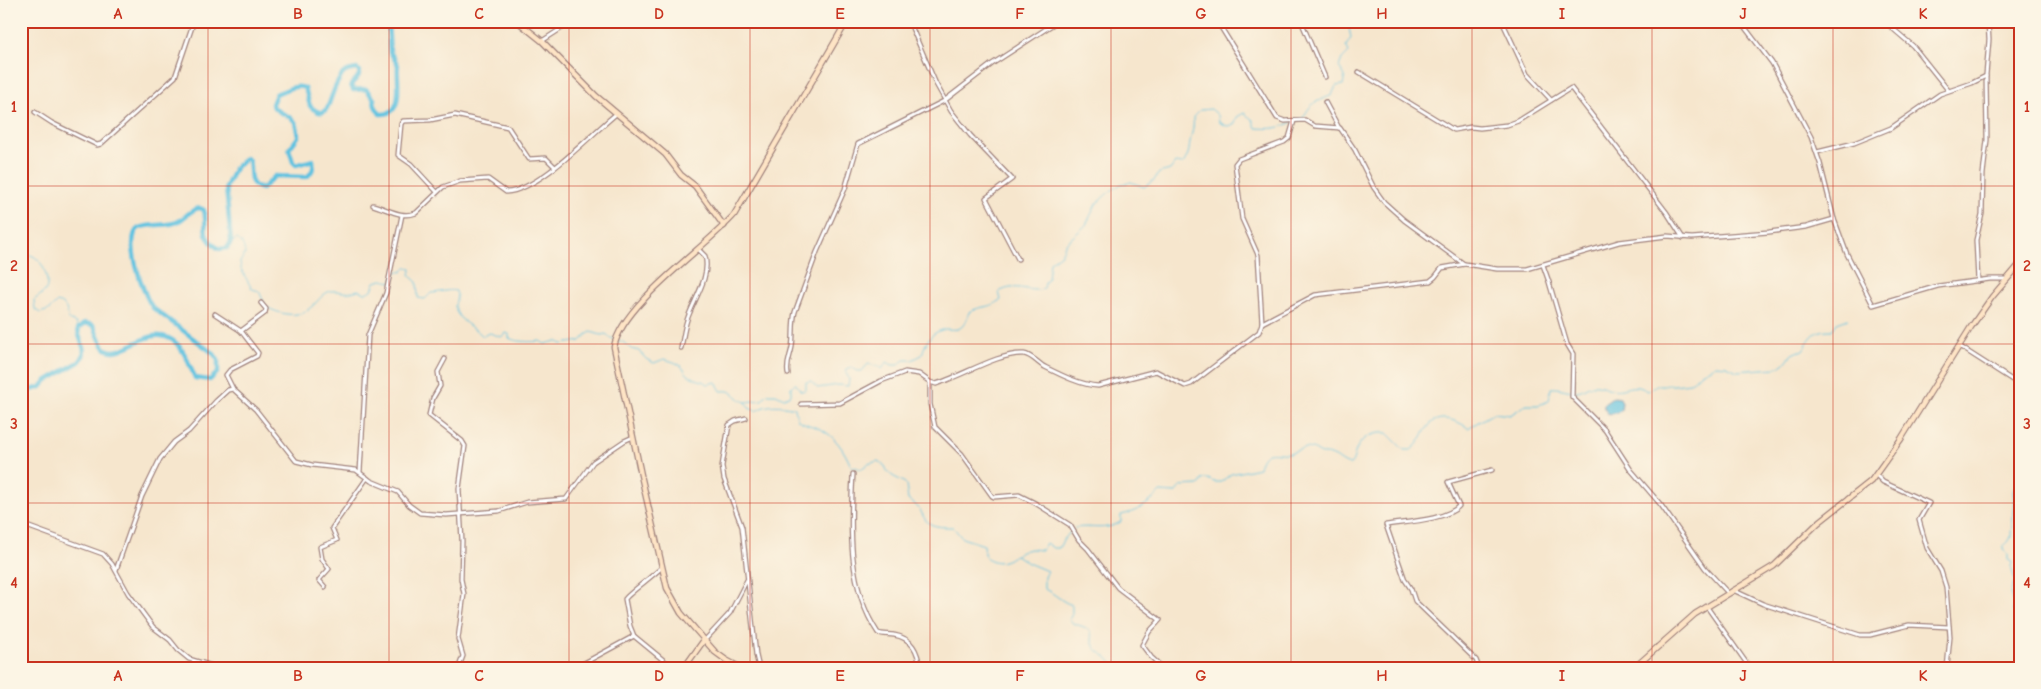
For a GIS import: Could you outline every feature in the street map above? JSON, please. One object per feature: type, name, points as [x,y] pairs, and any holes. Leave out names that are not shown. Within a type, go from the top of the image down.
[{"type":"street","points":[[35,112],[95,144],[102,144],[175,77],[194,21]]},
{"type":"street","points":[[516,21],[542,41],[616,114],[665,154],[681,175],[695,186],[724,226]]},
{"type":"street","points":[[542,41],[573,21]]},
{"type":"street","points":[[741,668],[720,656],[704,640],[675,604],[667,588],[614,352],[616,340],[627,319],[638,306],[734,215],[751,188],[780,133],[817,75],[847,21]]},
{"type":"street","points":[[909,21],[944,100],[958,122],[1012,179],[986,199],[1018,259]]},
{"type":"street","points":[[788,374],[786,366],[792,348],[792,321],[817,252],[845,189],[858,144],[944,100],[992,64],[1052,25],[1055,21]]},
{"type":"street","points":[[1217,21],[1275,116],[1280,120],[1305,120],[1320,127],[1340,128]]},
{"type":"street","points":[[1301,21],[1325,76]]},
{"type":"street","points":[[1502,21],[1527,74],[1551,100]]},
{"type":"street","points":[[1740,21],[1772,63],[1797,108],[1817,152],[1832,205],[1834,219],[1848,255],[1873,305],[1938,286],[2007,279]]},
{"type":"street","points":[[1884,21],[1913,46],[1948,90]]},
{"type":"street","points":[[1978,281],[1976,240],[1982,214],[1983,174],[1986,153],[1988,21]]},
{"type":"street","points":[[1359,72],[1454,130],[1507,125],[1524,118],[1572,89],[1667,213],[1683,238]]},
{"type":"street","points":[[1817,152],[1854,143],[1895,126],[1930,100],[1948,90],[1972,83],[1986,75]]},
{"type":"street","points":[[1325,102],[1384,202],[1404,220],[1465,264]]},
{"type":"street","points":[[373,205],[402,216],[416,213],[437,192],[452,183],[485,178],[492,180],[505,192],[510,192],[538,181],[616,114]]},
{"type":"street","points":[[437,192],[411,164],[398,155],[401,124],[404,121],[430,120],[455,115],[505,125],[529,160],[545,158],[555,167]]},
{"type":"street","points":[[801,404],[840,403],[881,381],[905,372],[919,374],[930,382],[939,383],[985,364],[1021,354],[1028,355],[1043,365],[1091,386],[1156,371],[1187,386],[1256,335],[1262,323],[1258,255],[1242,219],[1234,164],[1239,159],[1284,142],[1289,138],[1294,121]]},
{"type":"street","points":[[360,472],[368,334],[386,293],[402,216]]},
{"type":"street","points":[[1262,323],[1315,295],[1430,280],[1435,278],[1442,268],[1465,264],[1505,269],[1527,269],[1619,242],[1667,236],[1683,238],[1769,232],[1815,225],[1834,219]]},
{"type":"street","points":[[681,348],[687,320],[706,266],[705,256],[699,250]]},
{"type":"street","points":[[1634,668],[1690,618],[1787,556],[1818,523],[1863,488],[1876,475],[1901,440],[1959,345],[1992,297],[2020,264]]},
{"type":"street","points":[[1543,265],[1567,344],[1573,354],[1572,396],[1604,430],[1631,470],[1705,568],[1730,592],[1860,635],[1870,635],[1909,625],[1950,627]]},
{"type":"street","points":[[241,331],[265,313],[266,309],[261,303]]},
{"type":"street","points":[[215,314],[241,331],[258,354],[227,373],[227,378],[233,389],[256,410],[296,461],[308,465],[347,468],[360,472],[367,478],[398,492],[412,508],[420,513],[461,514],[506,510],[527,502],[566,499],[593,462],[633,437]]},
{"type":"street","points":[[1959,345],[2020,385]]},
{"type":"street","points":[[445,359],[438,372],[440,386],[433,398],[429,415],[465,444],[459,484],[461,579],[464,594],[458,639],[463,656],[460,664],[461,668]]},
{"type":"street","points":[[930,382],[930,404],[935,427],[962,454],[992,496],[1019,495],[1070,525],[1079,540],[1118,588],[1160,620],[1151,629],[1142,645],[1163,668]]},
{"type":"street","points":[[116,570],[142,496],[160,459],[174,442],[188,431],[216,401],[228,390],[233,389]]},
{"type":"street","points":[[746,418],[735,420],[729,425],[722,466],[724,479],[740,522],[759,668]]},
{"type":"street","points":[[1479,668],[1476,660],[1415,601],[1405,580],[1386,525],[1432,518],[1452,511],[1459,506],[1448,482],[1492,470]]},
{"type":"street","points":[[852,474],[851,548],[856,577],[866,607],[878,633],[899,636],[913,645],[918,656],[920,668]]},
{"type":"street","points":[[1876,475],[1883,482],[1929,504],[1919,520],[1927,548],[1942,574],[1946,587],[1950,627],[1950,648],[1947,668]]},
{"type":"street","points":[[325,587],[319,580],[329,570],[322,559],[320,547],[337,540],[332,528],[367,478]]},
{"type":"street","points":[[21,524],[100,553],[109,560],[128,593],[153,626],[189,660],[219,668]]},
{"type":"street","points":[[661,568],[625,598],[630,626],[634,636],[673,668]]},
{"type":"street","points":[[684,668],[704,640],[733,608],[747,580]]},
{"type":"street","points":[[1707,606],[1750,668]]},
{"type":"street","points":[[574,668],[634,636]]},
{"type":"water","points":[[1614,397],[1620,398],[1622,403],[1621,411],[1609,415],[1604,408],[1604,404]]},
{"type":"waterway","points":[[21,377],[31,390],[41,387],[46,381],[79,362],[84,354],[84,350],[78,329],[85,323],[93,325],[104,347],[113,351],[148,338],[157,336],[167,337],[176,343],[182,351],[195,378],[210,380],[218,372],[218,360],[214,354],[153,308],[149,302],[140,280],[134,255],[133,243],[135,234],[142,227],[178,222],[193,210],[200,208],[204,210],[206,231],[209,239],[219,249],[227,248],[231,242],[226,187],[235,168],[246,158],[249,160],[252,181],[257,187],[262,189],[275,176],[307,177],[313,169],[313,160],[296,165],[293,162],[289,149],[298,137],[297,128],[292,119],[275,109],[272,104],[276,94],[294,87],[305,88],[310,106],[323,112],[326,110],[343,73],[357,69],[360,71],[358,77],[351,85],[353,90],[366,89],[374,99],[375,106],[380,114],[388,113],[394,109],[398,96],[398,65],[390,52],[388,21]]},
{"type":"waterway","points":[[1300,119],[1303,118],[1309,108],[1315,103],[1332,95],[1336,86],[1343,85],[1345,76],[1339,67],[1342,59],[1349,52],[1346,46],[1351,38],[1349,28],[1354,21]]},
{"type":"waterway","points":[[746,402],[762,400],[767,394],[776,394],[784,398],[791,395],[791,387],[795,383],[801,391],[806,390],[806,382],[811,381],[817,388],[839,385],[848,386],[847,369],[852,367],[856,371],[862,371],[868,364],[882,369],[887,362],[892,365],[898,365],[904,360],[912,360],[922,355],[932,335],[940,330],[960,328],[969,312],[992,305],[1001,300],[999,292],[1005,289],[1044,289],[1045,282],[1048,279],[1050,262],[1061,254],[1066,243],[1086,225],[1096,204],[1108,193],[1121,184],[1131,182],[1144,187],[1154,180],[1159,173],[1170,170],[1175,163],[1183,164],[1189,150],[1193,117],[1200,110],[1211,109],[1218,115],[1219,122],[1227,126],[1234,125],[1237,117],[1244,113],[1253,120],[1256,128],[1275,128],[1292,122]]},
{"type":"waterway","points":[[231,242],[237,239],[242,243],[245,254],[240,262],[241,269],[252,289],[259,291],[266,307],[277,312],[288,314],[300,313],[310,308],[323,295],[331,291],[353,292],[358,290],[365,293],[372,290],[375,282],[382,280],[391,282],[397,271],[402,272],[407,267],[411,269],[410,276],[417,282],[418,298],[425,299],[431,293],[456,291],[456,312],[466,323],[483,336],[490,333],[501,337],[506,333],[509,334],[509,338],[515,340],[540,341],[545,344],[556,341],[562,344],[581,341],[591,332],[601,335],[606,334],[623,342],[631,349],[639,351],[646,359],[654,363],[664,359],[671,361],[680,365],[687,374],[694,378],[708,384],[716,382],[721,391],[730,391],[746,402],[749,408],[756,411],[770,406],[795,408],[797,419],[824,431],[834,439],[851,466],[861,469],[868,464],[878,461],[885,466],[891,475],[906,484],[908,500],[920,509],[928,522],[941,527],[953,527],[962,538],[984,545],[985,557],[992,561],[1003,561],[1030,549],[1042,550],[1046,543],[1053,548],[1059,548],[1071,531]]},
{"type":"waterway","points":[[21,253],[32,255],[44,269],[46,290],[34,300],[35,309],[40,313],[49,310],[57,302],[60,303],[66,308],[68,320],[76,323],[78,329]]},
{"type":"waterway","points":[[1075,528],[1103,528],[1115,525],[1121,522],[1121,515],[1142,507],[1160,492],[1175,493],[1181,486],[1199,485],[1203,479],[1221,482],[1231,474],[1259,468],[1264,456],[1271,453],[1289,453],[1308,448],[1322,454],[1332,455],[1350,465],[1358,445],[1368,436],[1382,433],[1387,433],[1404,450],[1411,450],[1419,442],[1428,427],[1436,420],[1453,420],[1468,428],[1494,413],[1510,415],[1526,405],[1538,405],[1549,401],[1551,388],[1578,391],[1590,386],[1599,385],[1616,390],[1637,387],[1648,391],[1658,385],[1690,383],[1701,373],[1716,365],[1727,366],[1737,371],[1776,368],[1784,364],[1792,354],[1803,350],[1814,334],[1832,330],[1837,323],[1848,319]]},
{"type":"waterway","points":[[2020,474],[2013,492],[2011,537],[2003,546],[2003,550],[2008,554],[2008,560],[2012,562],[2011,567],[2015,580],[2010,593],[2014,606],[2013,611],[2020,620]]},
{"type":"waterway","points":[[1016,555],[1028,563],[1047,571],[1044,577],[1044,589],[1072,605],[1072,614],[1069,620],[1091,632],[1094,646],[1107,657],[1115,668]]},
{"type":"waterway","points":[[2020,631],[2016,643],[2020,654]]}]
